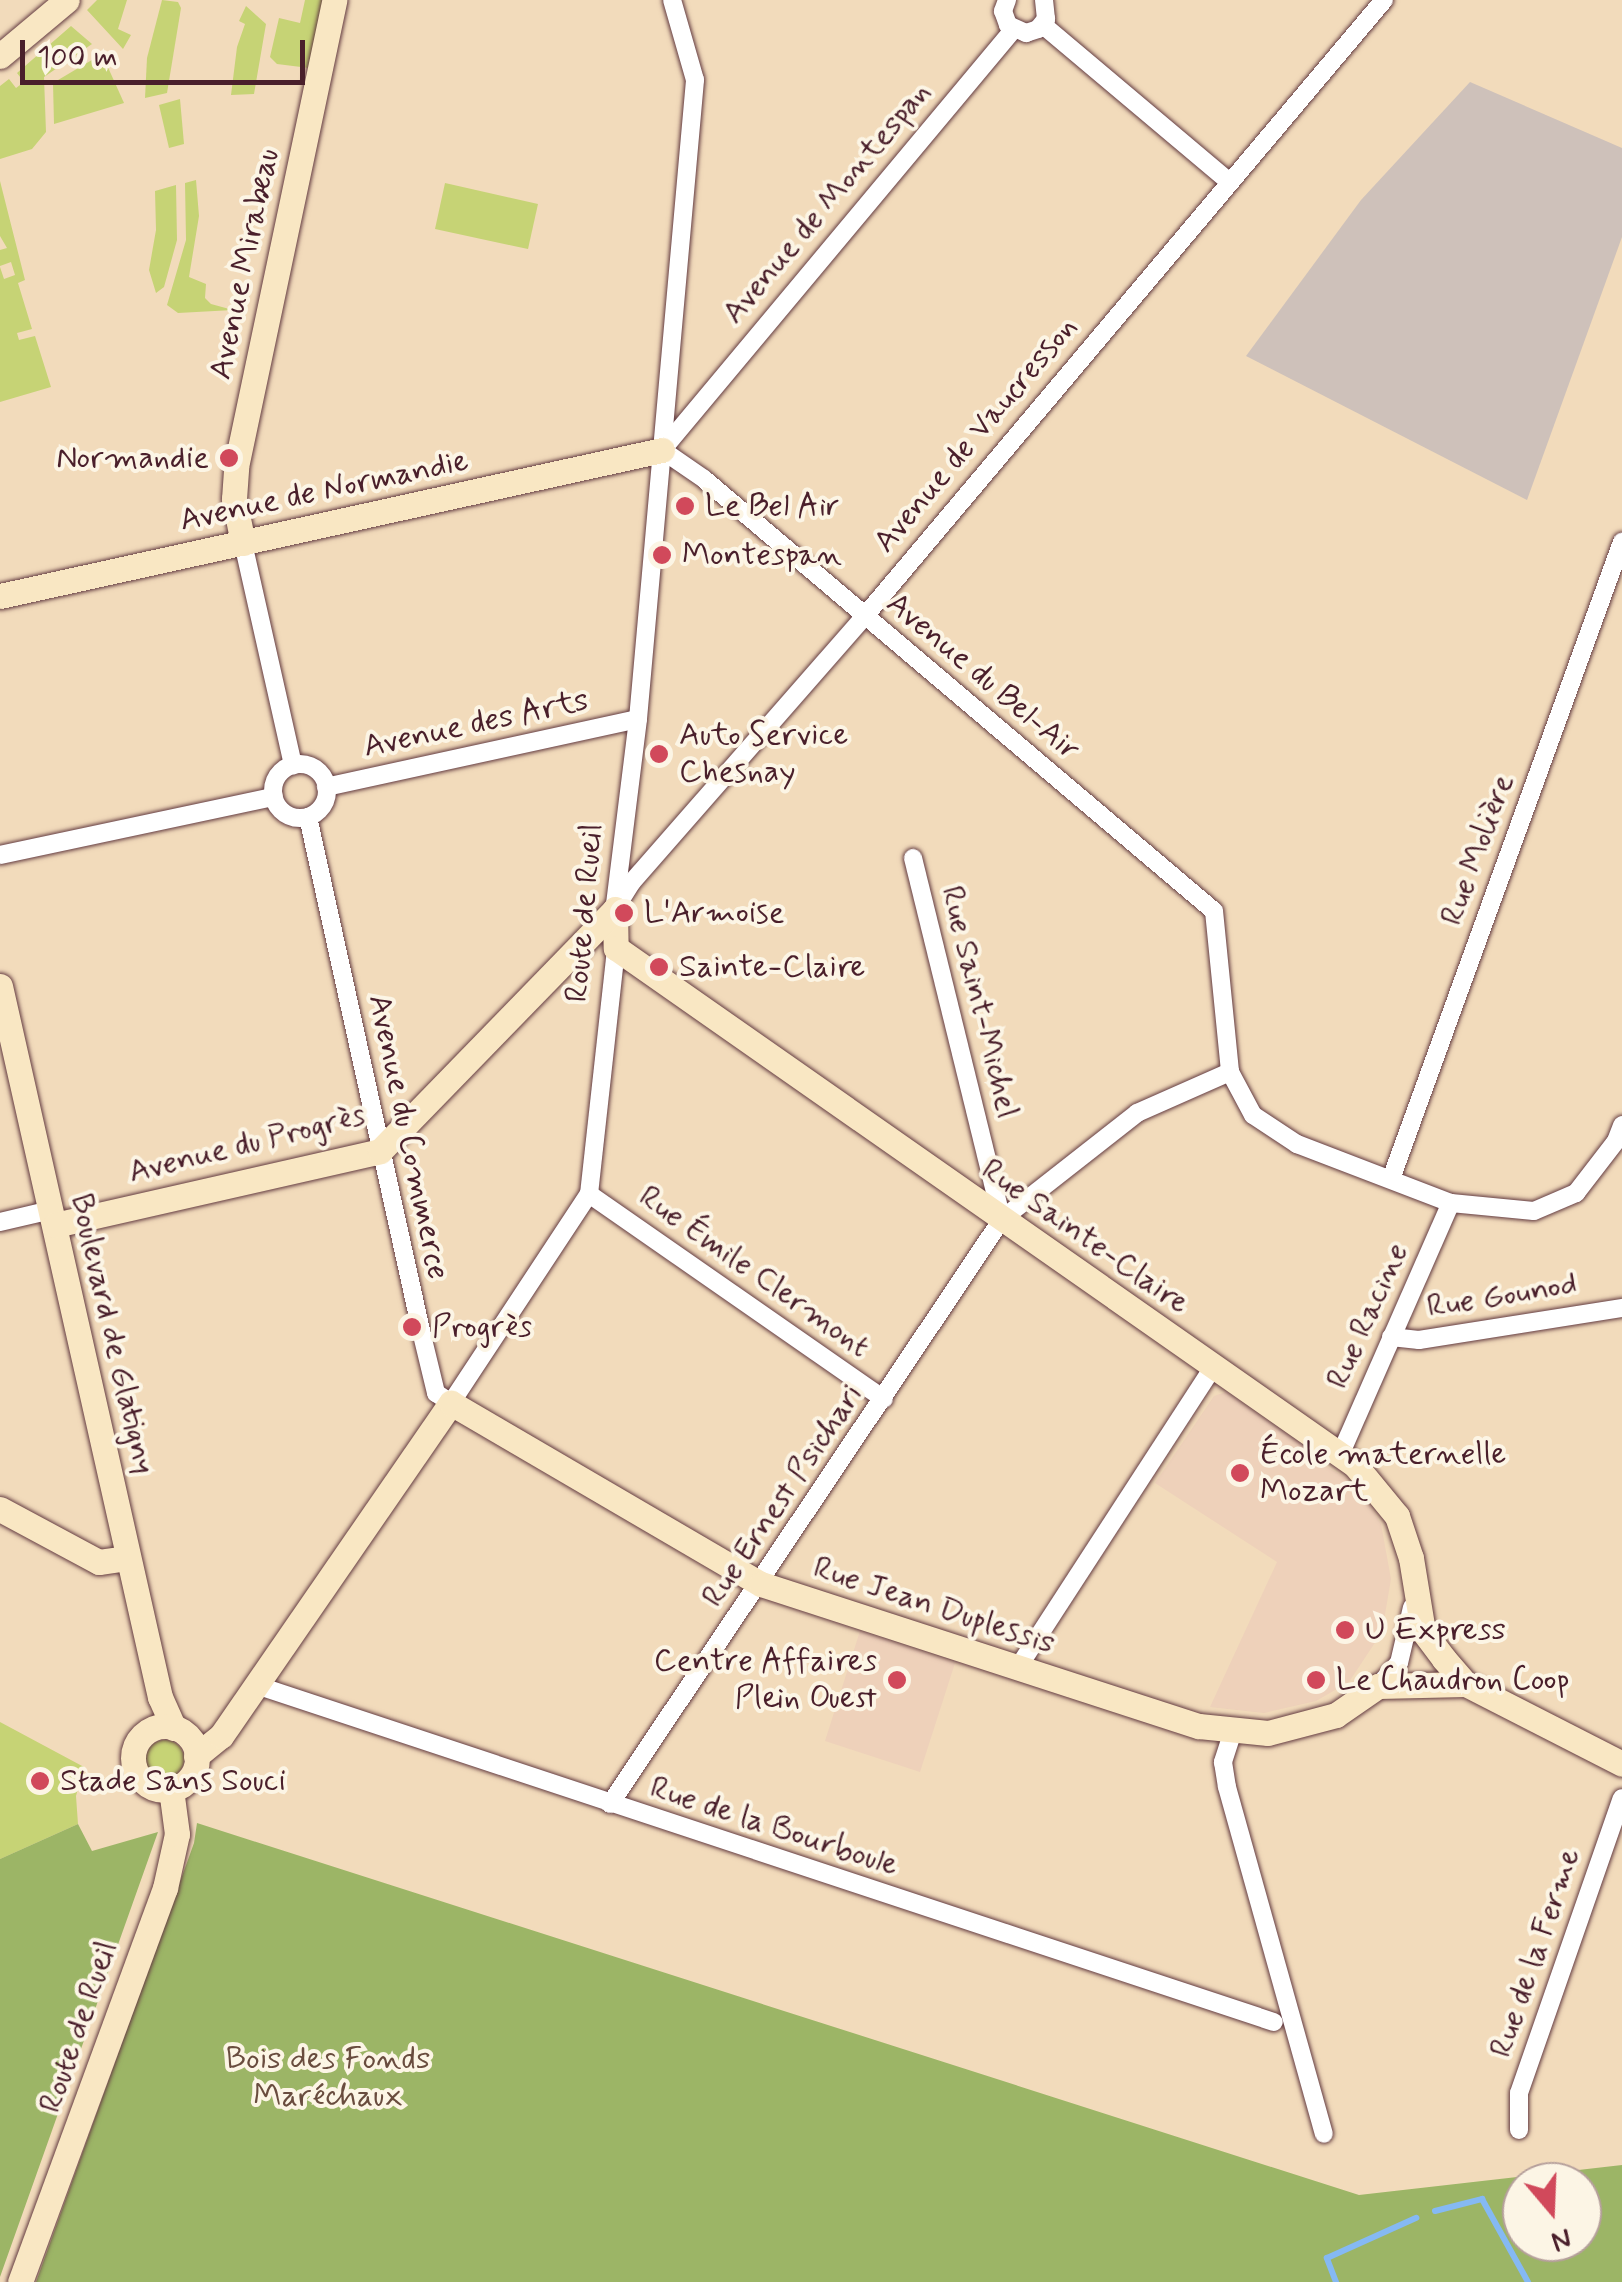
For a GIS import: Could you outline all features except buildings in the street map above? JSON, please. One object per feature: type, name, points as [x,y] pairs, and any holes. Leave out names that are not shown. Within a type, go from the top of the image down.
[{"type":"street","points":[[0,56],[67,0]]},
{"type":"street","name":"Avenue Mirabeau","points":[[243,543],[234,499],[236,467],[334,0]]},
{"type":"street","name":"Route de Rueil","points":[[176,1737],[227,1725],[451,1402],[589,1194],[613,927],[638,719],[696,80],[672,0]]},
{"type":"street","points":[[1007,0],[1004,18],[1013,30],[1032,32],[1043,25],[1048,13],[1044,0]]},
{"type":"street","name":"Avenue de Vaucresson","points":[[613,927],[632,882],[864,617],[1384,0]]},
{"type":"street","points":[[1043,25],[1228,181]]},
{"type":"street","name":"Avenue de Montespan","points":[[662,450],[687,415],[1013,30]]},
{"type":"street","name":"Avenue de Normandie","points":[[0,596],[662,450]]},
{"type":"street","name":"Avenue du Bel-Air","points":[[662,450],[704,479],[1214,911],[1230,1072]]},
{"type":"street","name":"Rue Molière","points":[[1390,1179],[1622,542]]},
{"type":"street","points":[[243,543],[294,765]]},
{"type":"street","name":"Avenue des Arts","points":[[326,787],[638,719]]},
{"type":"street","points":[[294,765],[318,772],[326,787],[320,808],[308,817],[283,812],[274,798],[279,774],[294,765]]},
{"type":"street","points":[[0,855],[274,798]]},
{"type":"street","name":"Avenue du Commerce","points":[[308,817],[436,1393],[451,1402]]},
{"type":"street","name":"Rue Saint-Michel","points":[[912,858],[1002,1219]]},
{"type":"street","name":"Avenue du Progrès","points":[[53,1217],[380,1151],[613,927]]},
{"type":"street","name":"Rue Sainte-Claire","points":[[613,927],[1002,1219],[1341,1453],[1374,1482],[1397,1516],[1411,1558],[1414,1591],[1406,1644]]},
{"type":"street","name":"Boulevard de Glatigny","points":[[0,986],[9,1073],[53,1217],[160,1698],[176,1737]]},
{"type":"street","points":[[1230,1072],[1253,1115],[1297,1144],[1451,1203],[1534,1210],[1576,1193],[1616,1141],[1622,1125]]},
{"type":"street","name":"Rue Ernest Psichari","points":[[610,1804],[1002,1219],[1137,1113],[1230,1072]]},
{"type":"street","name":"Rue Émile Clermont","points":[[589,1194],[884,1399]]},
{"type":"street","name":"Rue Racine","points":[[1341,1453],[1451,1203]]},
{"type":"street","points":[[0,1222],[53,1217]]},
{"type":"street","name":"Rue Gounod","points":[[1391,1337],[1418,1340],[1622,1308]]},
{"type":"street","points":[[1018,1666],[1213,1367]]},
{"type":"street","name":"Rue Jean Duplessis","points":[[451,1402],[761,1584],[1156,1714],[1233,1731],[1268,1733],[1336,1715],[1378,1686],[1399,1663],[1406,1644]]},
{"type":"street","points":[[0,1510],[99,1562],[128,1558]]},
{"type":"street","points":[[1414,1591],[1423,1630],[1466,1684],[1622,1764]]},
{"type":"street","points":[[1378,1686],[1466,1684]]},
{"type":"street","name":"Rue de la Bourboule","points":[[256,1685],[1274,2022]]},
{"type":"street","points":[[1233,1731],[1224,1762],[1227,1787],[1324,2134]]},
{"type":"street","points":[[176,1737],[190,1778],[171,1789],[153,1788],[136,1773],[135,1746],[176,1737]]},
{"type":"street","name":"Route de Rueil","points":[[20,2282],[165,1888],[178,1834],[171,1789]]},
{"type":"street","name":"Rue de la Ferme","points":[[1519,2130],[1519,2092],[1622,1798]]},
{"type":"shaded area","points":[[1470,82],[1622,148],[1622,237],[1527,500],[1246,356],[1361,200]]},
{"type":"shaded area","points":[[1226,1392],[1324,1460],[1322,1464],[1344,1477],[1366,1500],[1381,1524],[1391,1579],[1382,1632],[1349,1682],[1316,1701],[1264,1713],[1210,1707],[1277,1562],[1155,1483],[1214,1396]]},
{"type":"shaded area","points":[[860,1631],[955,1663],[920,1772],[825,1741]]},
{"type":"green space","points":[[97,0],[127,0],[118,29],[131,35],[123,49],[87,10]]},
{"type":"green space","points":[[162,0],[178,2],[181,8],[167,93],[145,98],[147,58]]},
{"type":"green space","points":[[305,0],[323,0],[309,68],[277,64],[270,57],[279,18],[300,23]]},
{"type":"green space","points":[[246,6],[266,24],[254,94],[231,95],[237,47],[245,24],[239,21]]},
{"type":"green space","points":[[71,26],[92,44],[44,77],[46,132],[32,149],[0,159],[0,86],[9,79],[16,88],[24,82],[17,73]]},
{"type":"green space","points":[[102,54],[124,103],[54,124],[53,83]]},
{"type":"green space","points":[[180,99],[184,144],[169,148],[159,105]]},
{"type":"green space","points":[[196,180],[199,216],[189,277],[206,284],[205,298],[211,304],[233,310],[178,313],[167,305],[186,240],[185,183]]},
{"type":"green space","points":[[0,181],[25,280],[18,283],[32,329],[17,333],[19,340],[35,336],[51,387],[0,402],[0,267],[4,279],[15,275],[11,262],[0,266],[0,250],[7,248],[0,236]]},
{"type":"green space","points":[[445,183],[538,204],[528,249],[435,229]]},
{"type":"green space","points":[[176,185],[177,240],[164,287],[156,293],[149,270],[156,230],[155,191]]},
{"type":"green space","name":"Stade Sans Souci","points":[[0,1722],[84,1767],[76,1796],[78,1824],[0,1859]]},
{"type":"green space","points":[[165,1740],[178,1746],[184,1759],[178,1772],[165,1778],[152,1772],[146,1759],[152,1746]]},
{"type":"green space","name":"Bois des Fonds Maréchaux","points":[[197,1823],[1359,2195],[1502,2179],[1502,2262],[1602,2262],[1602,2167],[1622,2165],[1622,2282],[36,2282],[194,1843]]},
{"type":"green space","points":[[78,1824],[92,1851],[158,1832],[0,2277],[0,1859]]},
{"type":"waterway","points":[[1435,2211],[1482,2199],[1528,2282]]},
{"type":"waterway","points":[[1336,2282],[1327,2258],[1416,2218]]},
{"type":"place","name":"Normandie","points":[[229,458]]},
{"type":"place","name":"Le Bel Air","points":[[685,506]]},
{"type":"place","name":"Montespan","points":[[662,555]]},
{"type":"place","name":"Auto Service Chesnay","points":[[659,754]]},
{"type":"place","name":"L'Armoise","points":[[624,913]]},
{"type":"place","name":"Sainte-Claire","points":[[659,967]]},
{"type":"place","name":"Progrès","points":[[412,1327]]},
{"type":"place","name":"École maternelle Mozart","points":[[1240,1473]]},
{"type":"place","name":"U Express","points":[[1345,1630]]},
{"type":"place","name":"Centre Affaires Plein Ouest","points":[[897,1680]]},
{"type":"place","name":"Le Chaudron Coop","points":[[1316,1680]]},
{"type":"place","name":"Stade Sans Souci","points":[[40,1781]]}]
